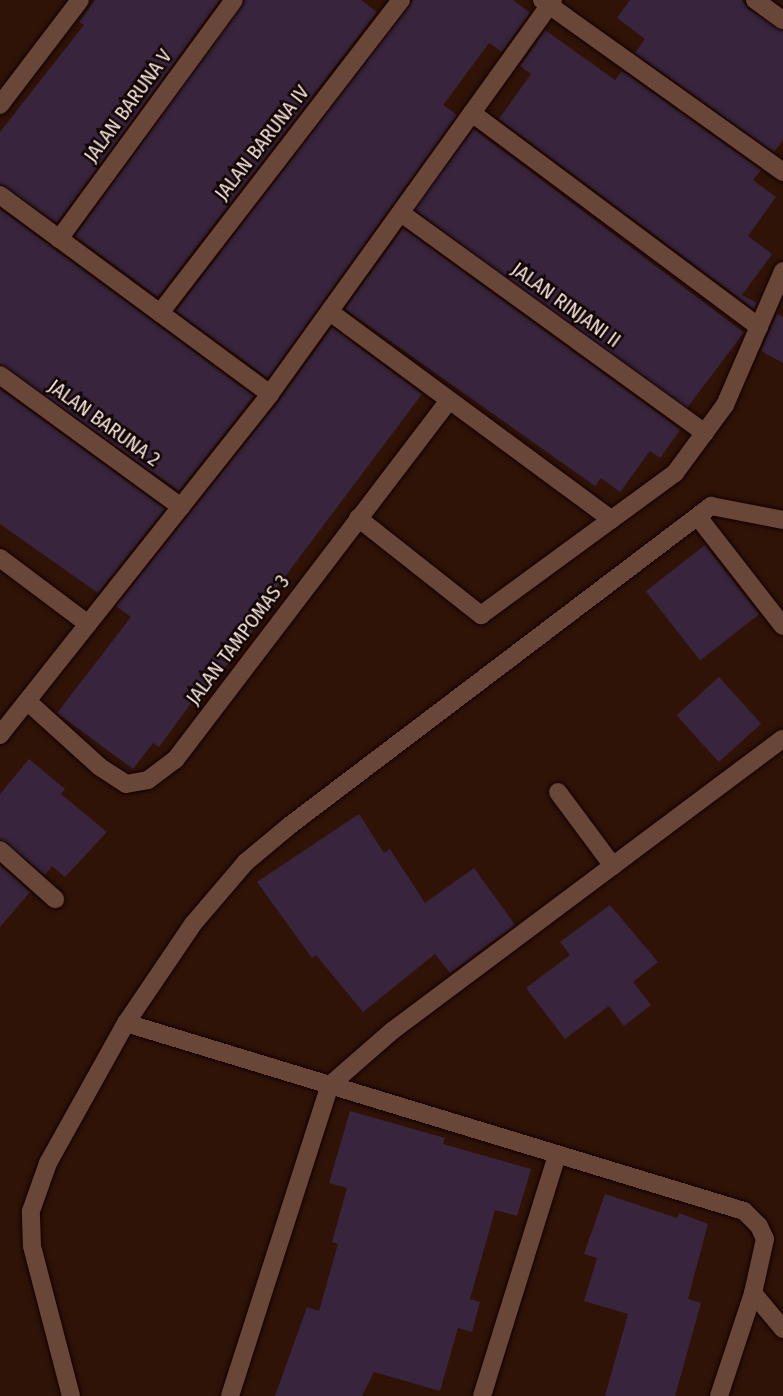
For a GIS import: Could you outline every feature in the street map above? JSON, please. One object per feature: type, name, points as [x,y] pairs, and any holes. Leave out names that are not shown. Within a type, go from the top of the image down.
[{"type":"street","points":[[0,105],[80,0]]},
{"type":"street","name":"JALAN BARUNA V","points":[[59,239],[234,0]]},
{"type":"street","name":"JALAN BARUNA IV","points":[[160,313],[400,0]]},
{"type":"street","points":[[755,0],[783,20]]},
{"type":"street","points":[[0,735],[270,394],[472,113],[548,2],[783,172]]},
{"type":"street","points":[[472,113],[759,327]]},
{"type":"street","points":[[0,195],[270,394]]},
{"type":"street","name":"JALAN RINJANI II","points":[[401,213],[705,433]]},
{"type":"street","points":[[358,518],[481,615],[675,473],[725,405],[783,271]]},
{"type":"street","points":[[330,312],[612,520]]},
{"type":"street","name":"JALAN BARUNA 2","points":[[0,375],[181,507]]},
{"type":"street","name":"JALAN TAMPOMAS 3","points":[[27,701],[100,767],[126,784],[148,780],[175,760],[449,400]]},
{"type":"street","points":[[71,1396],[32,1246],[31,1211],[48,1163],[126,1023],[162,964],[246,862],[289,826],[705,511],[783,520]]},
{"type":"street","points":[[705,511],[783,626]]},
{"type":"street","points":[[0,558],[88,624]]},
{"type":"street","points":[[230,1396],[330,1086],[392,1031],[783,739]]},
{"type":"street","points":[[558,792],[614,866]]},
{"type":"street","points":[[0,850],[55,899]]},
{"type":"street","points":[[126,1023],[744,1211],[759,1226],[765,1239],[753,1293],[719,1396]]},
{"type":"street","points":[[482,1396],[557,1155]]},
{"type":"street","points":[[753,1293],[783,1329]]},
{"type":"building","points":[[95,0],[220,0],[57,223],[0,184],[0,132],[84,25],[79,22]]},
{"type":"building","points":[[245,0],[361,0],[377,12],[158,297],[75,236]]},
{"type":"building","points":[[413,0],[513,0],[530,13],[502,52],[489,43],[443,105],[457,115],[268,378],[176,311]]},
{"type":"building","points":[[630,0],[742,0],[748,9],[783,31],[783,140],[774,152],[635,53],[645,39],[617,18]]},
{"type":"building","points":[[545,30],[615,80],[622,71],[761,170],[753,180],[776,197],[748,236],[772,254],[742,295],[757,303],[754,309],[499,119],[531,74],[520,66]]},
{"type":"building","points":[[474,129],[744,332],[684,412],[414,209]]},
{"type":"building","points":[[0,209],[254,396],[179,491],[0,364]]},
{"type":"building","points":[[403,228],[680,430],[660,458],[650,451],[620,492],[601,478],[595,486],[345,309]]},
{"type":"building","points":[[777,314],[783,317],[783,363],[761,351]]},
{"type":"building","points":[[332,327],[422,394],[247,627],[253,631],[236,654],[206,690],[203,687],[159,747],[153,743],[133,769],[57,713],[131,617],[116,606],[279,401]]},
{"type":"building","points":[[0,389],[165,509],[98,593],[0,524]]},
{"type":"building","points":[[705,545],[759,614],[700,661],[646,591]]},
{"type":"building","points":[[719,677],[761,724],[719,762],[677,715]]},
{"type":"building","points":[[29,759],[65,789],[61,794],[107,832],[65,877],[52,866],[45,875],[0,839],[0,794]]},
{"type":"building","points":[[359,814],[384,853],[390,849],[425,903],[474,868],[515,925],[450,973],[435,954],[363,1012],[316,955],[312,958],[257,882]]},
{"type":"building","points":[[0,865],[30,892],[0,927]]},
{"type":"building","points":[[610,905],[658,962],[633,982],[651,1005],[624,1026],[609,1006],[565,1039],[526,988],[570,955],[560,942]]},
{"type":"building","points":[[350,1111],[445,1138],[443,1144],[531,1169],[517,1216],[495,1210],[470,1299],[480,1302],[472,1332],[458,1328],[440,1391],[374,1372],[362,1396],[275,1396],[307,1307],[319,1311],[338,1244],[332,1242],[347,1188],[329,1183]]},
{"type":"building","points":[[605,1194],[677,1218],[679,1213],[708,1224],[688,1299],[701,1303],[675,1396],[605,1396],[628,1314],[584,1301],[597,1258],[584,1254]]}]
